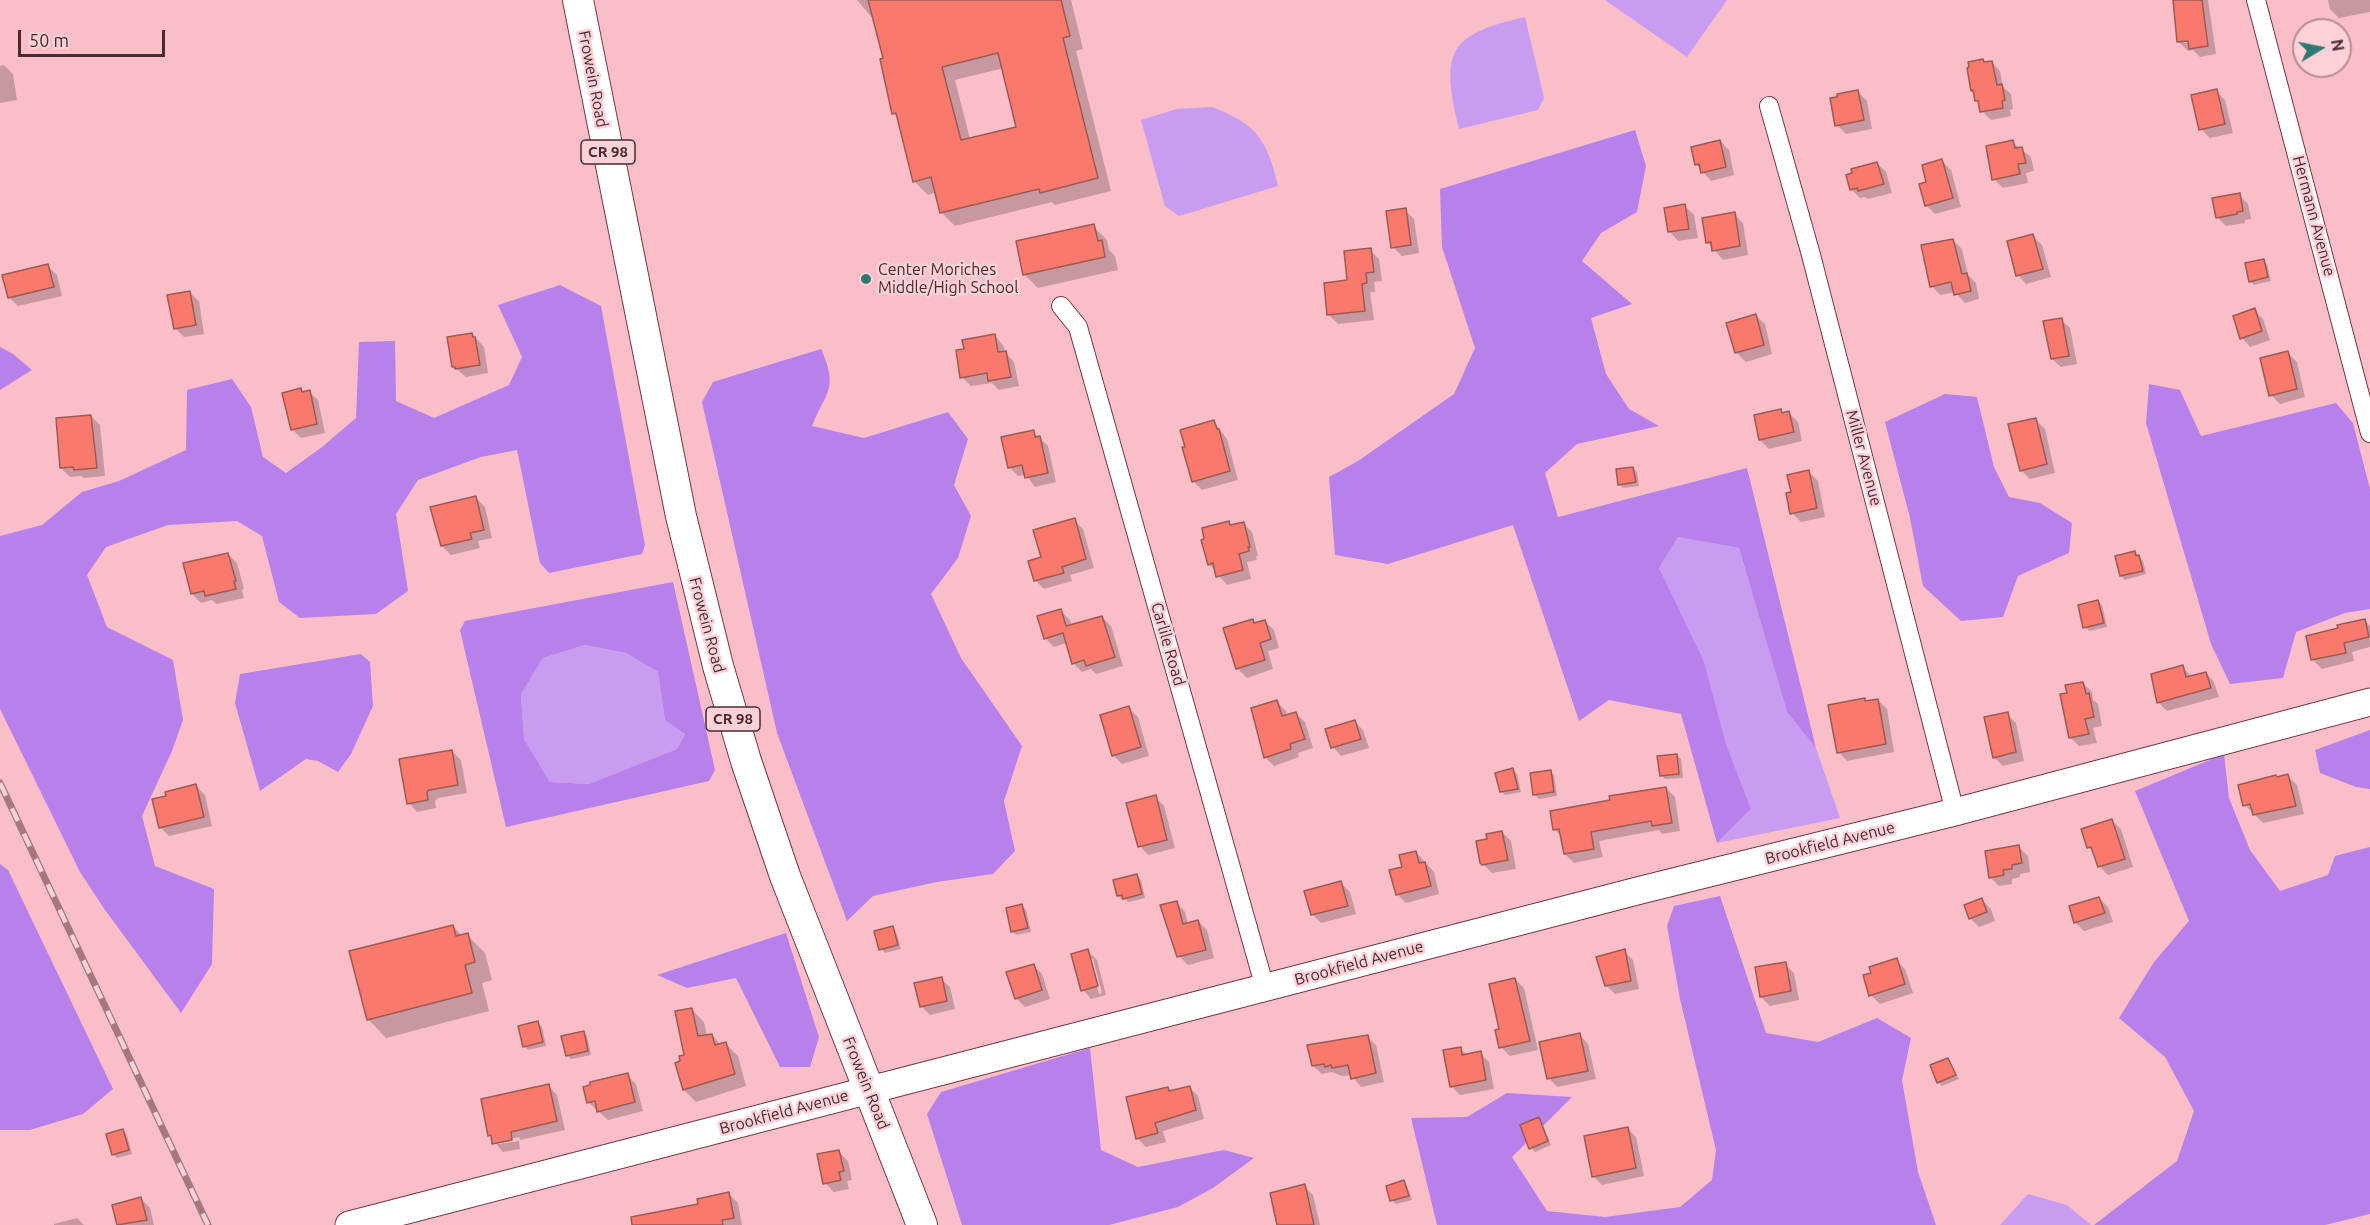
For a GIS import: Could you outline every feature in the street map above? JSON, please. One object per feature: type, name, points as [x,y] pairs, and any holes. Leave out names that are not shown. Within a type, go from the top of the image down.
[{"type":"main road","name":"Frowein Road","points":[[578,0],[681,516],[706,624],[732,716],[772,841],[922,1225]]},
{"type":"main road","name":"Brookfield Avenue","points":[[349,1225],[1630,893],[1955,812],[2370,702]]},
{"type":"street","name":"Hermann Avenue","points":[[2256,0],[2370,433]]},
{"type":"street","name":"Miller Avenue","points":[[1769,106],[1811,255],[1955,812]]},
{"type":"street","name":"Carlile Road","points":[[1061,306],[1078,327],[1265,988]]},
{"type":"shaded area","points":[[1605,0],[1727,0],[1687,57]]},
{"type":"shaded area","points":[[1525,17],[1544,98],[1538,110],[1459,129],[1451,82],[1451,65],[1456,51],[1465,40],[1479,31]]},
{"type":"shaded area","points":[[1212,107],[1240,120],[1258,136],[1269,157],[1278,186],[1179,216],[1165,206],[1141,120],[1177,109]]},
{"type":"shaded area","points":[[1635,130],[1646,166],[1637,212],[1601,233],[1582,261],[1632,304],[1591,318],[1606,374],[1629,409],[1659,426],[1577,444],[1545,473],[1558,517],[1747,468],[1816,748],[1787,712],[1739,548],[1678,537],[1659,568],[1704,662],[1725,741],[1751,809],[1717,843],[1681,714],[1609,700],[1579,721],[1513,525],[1388,564],[1335,555],[1329,477],[1358,461],[1454,394],[1475,348],[1442,247],[1440,189]]},
{"type":"shaded area","points":[[560,285],[601,306],[645,545],[642,554],[549,573],[540,563],[517,450],[481,457],[418,480],[396,514],[408,591],[376,614],[300,618],[279,602],[262,536],[237,521],[168,525],[106,547],[87,575],[107,627],[173,660],[183,720],[172,751],[142,816],[155,866],[214,889],[212,964],[181,1013],[105,910],[80,872],[0,709],[0,536],[42,525],[82,492],[119,481],[186,450],[187,390],[232,379],[251,407],[263,457],[286,473],[356,418],[359,342],[395,341],[396,401],[434,418],[509,385],[522,357],[498,305]]},
{"type":"shaded area","points":[[0,347],[13,354],[32,370],[0,390]]},
{"type":"shaded area","points":[[821,349],[830,382],[826,397],[812,426],[864,438],[948,412],[968,439],[954,485],[971,516],[958,558],[931,594],[961,658],[1022,746],[1004,801],[1015,851],[993,874],[937,882],[873,896],[847,921],[777,733],[702,402],[713,382]]},
{"type":"shaded area","points":[[2149,384],[2180,390],[2201,436],[2336,403],[2353,423],[2370,489],[2370,609],[2345,613],[2296,632],[2283,678],[2230,684],[2211,644],[2146,423]]},
{"type":"shaded area","points":[[1945,394],[1977,397],[1994,467],[2009,497],[2040,503],[2072,523],[2069,553],[2018,576],[2003,617],[1961,621],[1923,586],[1910,518],[1885,422]]},
{"type":"shaded area","points":[[1678,537],[1739,548],[1787,712],[1816,748],[1840,818],[1717,843],[1751,809],[1659,568]]},
{"type":"shaded area","points":[[673,582],[715,770],[709,781],[506,827],[460,630],[465,621]],"holes":[[[585,645],[626,653],[658,672],[665,720],[685,734],[677,749],[589,784],[550,782],[524,739],[521,694],[543,658]]]},
{"type":"shaded area","points":[[585,645],[626,653],[658,672],[665,720],[685,733],[677,749],[589,784],[550,782],[524,739],[521,694],[543,658]]},
{"type":"shaded area","points":[[361,654],[370,662],[373,706],[351,754],[338,772],[318,761],[306,759],[260,791],[235,703],[240,674]]},
{"type":"shaded area","points":[[2370,730],[2370,789],[2356,787],[2320,773],[2315,750]]},
{"type":"shaded area","points":[[2224,754],[2229,798],[2250,850],[2280,891],[2328,875],[2335,856],[2370,847],[2370,1214],[2325,1225],[2094,1225],[2177,1161],[2194,1111],[2165,1057],[2119,1018],[2154,962],[2189,921],[2135,791]]},
{"type":"shaded area","points":[[0,864],[8,870],[113,1089],[83,1114],[30,1130],[0,1130]]},
{"type":"shaded area","points":[[1720,896],[1766,1033],[1818,1042],[1877,1018],[1911,1038],[1902,1080],[1918,1172],[1936,1225],[1437,1225],[1411,1118],[1467,1117],[1507,1093],[1572,1097],[1512,1157],[1547,1211],[1605,1217],[1680,1207],[1712,1180],[1716,1150],[1680,999],[1667,926],[1674,906]]},
{"type":"shaded area","points":[[786,933],[819,1037],[810,1067],[780,1067],[736,978],[687,988],[657,975]]},
{"type":"shaded area","points":[[1090,1048],[1101,1150],[1138,1167],[1224,1150],[1254,1158],[1213,1188],[1178,1207],[1109,1225],[962,1225],[927,1114],[941,1092]]},
{"type":"shaded area","points":[[2028,1194],[2067,1205],[2091,1225],[2000,1225]]},
{"type":"building","points":[[868,0],[1061,0],[1070,36],[1063,38],[1098,178],[1040,193],[1039,189],[940,213],[931,177],[913,182],[896,113],[892,114],[880,59],[883,58]],"holes":[[[998,53],[1016,127],[961,140],[942,67]]]},
{"type":"building","points":[[2173,0],[2202,0],[2208,46],[2189,49],[2188,41],[2177,42]]},
{"type":"building","points":[[1983,59],[1984,62],[1992,61],[1997,85],[2002,84],[2005,100],[2002,101],[2003,108],[1980,112],[1978,101],[1975,101],[1973,90],[1971,91],[1967,68],[1969,67],[1968,62]]},
{"type":"building","points":[[2217,89],[2225,124],[2199,130],[2191,95]]},
{"type":"building","points":[[1858,90],[1864,120],[1835,126],[1830,98],[1837,97],[1837,94]]},
{"type":"building","points":[[1720,140],[1726,167],[1701,173],[1699,164],[1695,165],[1691,147]]},
{"type":"building","points":[[2013,140],[2015,148],[2022,147],[2026,163],[2018,164],[2020,174],[1992,180],[1986,146]]},
{"type":"building","points":[[1942,159],[1953,198],[1925,206],[1919,184],[1926,182],[1922,165]]},
{"type":"building","points":[[1877,162],[1884,184],[1858,191],[1857,188],[1850,190],[1846,175],[1852,173],[1851,169]]},
{"type":"building","points":[[2240,193],[2243,211],[2216,218],[2212,198]]},
{"type":"building","points":[[1685,204],[1689,229],[1668,232],[1664,208]]},
{"type":"building","points":[[1406,208],[1411,245],[1391,248],[1386,211]]},
{"type":"building","points":[[1735,212],[1740,246],[1712,251],[1711,242],[1706,243],[1702,218]]},
{"type":"building","points":[[1094,224],[1098,241],[1102,240],[1105,257],[1023,275],[1016,241]]},
{"type":"building","points":[[2033,234],[2043,269],[2016,276],[2007,241]]},
{"type":"building","points":[[1953,239],[1962,274],[1967,273],[1971,291],[1954,295],[1951,282],[1930,287],[1921,245]]},
{"type":"building","points":[[1371,248],[1374,272],[1366,273],[1367,283],[1362,284],[1365,311],[1327,315],[1324,283],[1347,280],[1344,251]]},
{"type":"building","points":[[2264,259],[2268,277],[2249,282],[2245,263]]},
{"type":"building","points":[[48,264],[54,287],[8,298],[2,275]]},
{"type":"building","points":[[190,291],[196,325],[174,329],[167,295]]},
{"type":"building","points":[[2255,308],[2262,331],[2240,339],[2233,316]]},
{"type":"building","points":[[1756,314],[1764,345],[1735,353],[1726,323]]},
{"type":"building","points":[[2062,318],[2069,356],[2051,359],[2043,321]]},
{"type":"building","points":[[472,333],[475,337],[480,365],[455,369],[452,367],[447,337]]},
{"type":"building","points":[[995,334],[998,352],[1006,351],[1011,377],[988,381],[987,373],[960,378],[956,350],[964,349],[962,340]]},
{"type":"building","points":[[2288,351],[2297,389],[2269,396],[2260,358]]},
{"type":"building","points":[[301,388],[302,392],[310,390],[317,424],[291,430],[282,393]]},
{"type":"building","points":[[1781,409],[1782,413],[1789,411],[1794,432],[1759,440],[1754,415]]},
{"type":"building","points":[[91,415],[97,468],[74,470],[73,467],[60,468],[56,418]]},
{"type":"building","points":[[2036,418],[2047,464],[2020,471],[2008,424]]},
{"type":"building","points":[[1214,420],[1219,429],[1230,471],[1192,482],[1182,447],[1185,447],[1180,430]]},
{"type":"building","points":[[1034,430],[1035,437],[1040,436],[1048,473],[1025,478],[1022,465],[1008,468],[1001,437]]},
{"type":"building","points":[[1633,467],[1636,482],[1618,485],[1616,469]]},
{"type":"building","points":[[1809,470],[1817,508],[1790,514],[1786,493],[1791,492],[1787,475]]},
{"type":"building","points":[[476,496],[484,530],[470,533],[472,539],[441,546],[430,507]]},
{"type":"building","points":[[1075,518],[1086,559],[1062,567],[1064,573],[1034,581],[1028,561],[1041,557],[1033,530]]},
{"type":"building","points":[[1229,521],[1230,525],[1244,522],[1250,547],[1248,547],[1249,551],[1239,554],[1243,570],[1216,577],[1213,563],[1208,565],[1201,540],[1204,539],[1202,528]]},
{"type":"building","points":[[2135,551],[2136,556],[2139,555],[2143,571],[2120,576],[2115,556]]},
{"type":"building","points":[[228,553],[236,589],[205,596],[204,591],[191,594],[183,563]]},
{"type":"building","points":[[2098,600],[2104,623],[2083,628],[2078,605]]},
{"type":"building","points":[[1061,609],[1066,626],[1102,616],[1115,657],[1086,666],[1084,660],[1072,664],[1063,633],[1044,639],[1037,616]]},
{"type":"building","points":[[1253,619],[1254,623],[1265,620],[1271,639],[1260,643],[1265,660],[1236,669],[1223,628]]},
{"type":"building","points":[[2365,619],[2369,637],[2344,643],[2346,653],[2311,660],[2306,636],[2338,628],[2337,625]]},
{"type":"building","points":[[2183,665],[2186,677],[2206,672],[2211,688],[2157,703],[2151,674]]},
{"type":"building","points":[[2083,682],[2086,694],[2089,693],[2094,717],[2085,719],[2089,734],[2069,738],[2060,694],[2067,693],[2065,685]]},
{"type":"building","points":[[1865,698],[1865,701],[1878,699],[1886,744],[1837,753],[1828,705]]},
{"type":"building","points":[[1277,700],[1282,716],[1296,712],[1305,739],[1290,744],[1291,749],[1264,758],[1251,708]]},
{"type":"building","points":[[1129,706],[1141,747],[1112,756],[1100,715]]},
{"type":"building","points":[[2008,712],[2016,752],[1993,758],[1984,717]]},
{"type":"building","points":[[1355,720],[1361,739],[1331,748],[1325,729]]},
{"type":"building","points":[[452,750],[458,785],[429,790],[428,800],[407,804],[399,759]]},
{"type":"building","points":[[1677,754],[1679,774],[1660,776],[1657,756]]},
{"type":"building","points":[[1513,768],[1518,789],[1500,792],[1495,773]]},
{"type":"building","points":[[1551,770],[1554,792],[1533,795],[1530,773]]},
{"type":"building","points":[[2288,774],[2296,806],[2253,815],[2250,804],[2243,806],[2238,785]]},
{"type":"building","points":[[196,784],[204,817],[159,828],[152,799],[166,796],[165,792]]},
{"type":"building","points":[[1666,787],[1672,823],[1652,826],[1651,821],[1591,832],[1594,849],[1564,854],[1559,829],[1553,830],[1550,811],[1610,800],[1609,796]]},
{"type":"building","points":[[1156,795],[1167,840],[1138,847],[1126,803]]},
{"type":"building","points":[[2112,819],[2125,859],[2098,867],[2091,847],[2087,848],[2081,829]]},
{"type":"building","points":[[1502,831],[1508,860],[1482,865],[1476,841],[1487,839],[1486,834]]},
{"type":"building","points":[[2019,845],[2022,863],[2012,865],[2012,869],[2003,870],[2004,875],[1989,878],[1985,851]]},
{"type":"building","points":[[1416,851],[1419,863],[1425,862],[1431,886],[1396,895],[1389,870],[1402,867],[1399,855]]},
{"type":"building","points":[[1137,874],[1142,894],[1123,899],[1122,895],[1117,896],[1113,880]]},
{"type":"building","points":[[1341,881],[1348,906],[1311,915],[1304,891]]},
{"type":"building","points":[[2099,897],[2105,913],[2074,923],[2069,906]]},
{"type":"building","points":[[1982,898],[1987,912],[1969,919],[1964,905]]},
{"type":"building","points":[[1177,901],[1183,924],[1198,920],[1206,950],[1177,957],[1160,905]]},
{"type":"building","points":[[1022,904],[1028,928],[1011,932],[1006,908]]},
{"type":"building","points":[[453,925],[456,936],[468,933],[475,962],[465,965],[472,993],[367,1020],[349,951]]},
{"type":"building","points":[[893,926],[898,945],[879,950],[874,931]]},
{"type":"building","points":[[1088,949],[1098,986],[1081,991],[1071,954]]},
{"type":"building","points":[[1625,949],[1631,981],[1605,986],[1596,957]]},
{"type":"building","points":[[1897,958],[1905,984],[1869,996],[1863,975],[1871,973],[1869,967]]},
{"type":"building","points":[[1786,962],[1791,991],[1760,997],[1755,967]]},
{"type":"building","points":[[1034,964],[1042,990],[1015,999],[1006,972]]},
{"type":"building","points":[[942,977],[947,1001],[920,1007],[914,983]]},
{"type":"building","points":[[1515,978],[1530,1041],[1499,1048],[1495,1030],[1499,1029],[1489,984]]},
{"type":"building","points":[[692,1008],[698,1036],[712,1034],[715,1045],[726,1042],[735,1074],[683,1090],[675,1063],[680,1061],[679,1056],[684,1055],[675,1011]]},
{"type":"building","points":[[538,1021],[543,1042],[523,1047],[518,1026]]},
{"type":"building","points":[[584,1031],[588,1051],[566,1056],[561,1036]]},
{"type":"building","points":[[1580,1033],[1588,1071],[1547,1079],[1539,1042]]},
{"type":"building","points":[[1368,1035],[1376,1073],[1351,1079],[1348,1065],[1332,1068],[1331,1065],[1325,1067],[1324,1064],[1312,1066],[1307,1045]]},
{"type":"building","points":[[1461,1047],[1462,1055],[1481,1051],[1486,1080],[1450,1087],[1443,1050]]},
{"type":"building","points":[[1948,1058],[1956,1075],[1937,1083],[1930,1065]]},
{"type":"building","points":[[628,1073],[635,1102],[597,1112],[595,1101],[587,1103],[583,1087],[590,1085],[590,1082]]},
{"type":"building","points":[[549,1084],[557,1121],[511,1132],[512,1140],[492,1144],[491,1135],[488,1136],[481,1099]]},
{"type":"building","points":[[1190,1086],[1196,1110],[1155,1123],[1158,1133],[1136,1139],[1126,1097],[1168,1087],[1169,1091]]},
{"type":"building","points":[[1539,1117],[1548,1141],[1529,1149],[1520,1125]]},
{"type":"building","points":[[1628,1127],[1636,1168],[1592,1177],[1584,1136]]},
{"type":"building","points":[[123,1129],[129,1150],[112,1155],[106,1134]]},
{"type":"building","points":[[839,1150],[844,1171],[839,1172],[841,1180],[823,1184],[817,1154]]},
{"type":"building","points":[[1404,1180],[1409,1196],[1390,1201],[1386,1186]]},
{"type":"building","points":[[1305,1184],[1314,1225],[1277,1225],[1270,1193]]},
{"type":"building","points":[[729,1192],[734,1218],[722,1220],[723,1225],[632,1225],[631,1217],[698,1204],[697,1199]]},
{"type":"building","points":[[141,1197],[147,1220],[117,1225],[112,1205]]},
{"type":"railway","points":[[0,783],[208,1225]]},
{"type":"place","name":"Center Moriches Middle/High School","points":[[866,279]]}]
